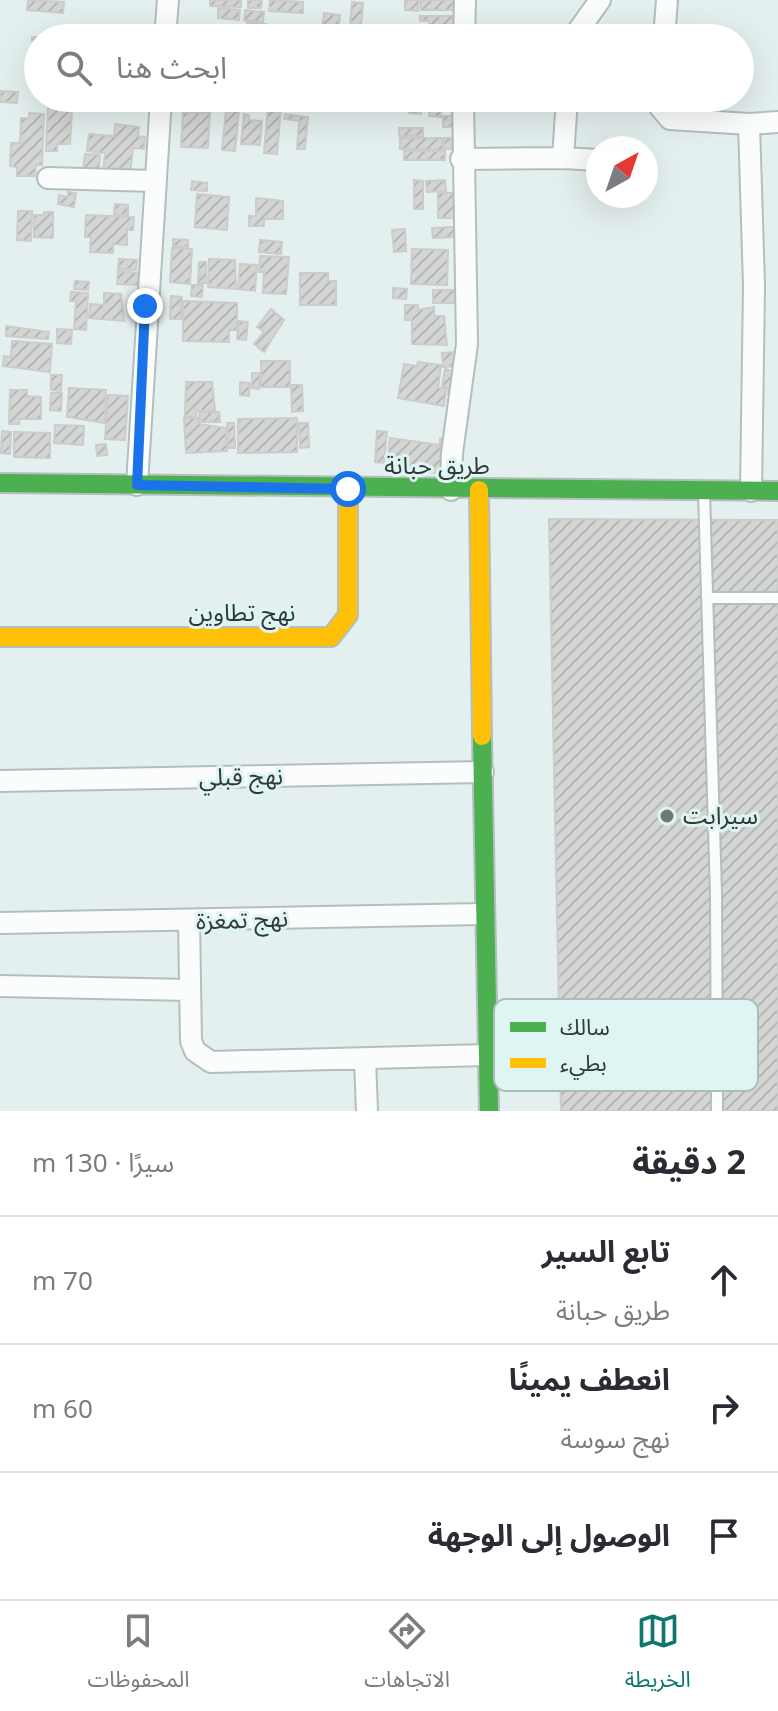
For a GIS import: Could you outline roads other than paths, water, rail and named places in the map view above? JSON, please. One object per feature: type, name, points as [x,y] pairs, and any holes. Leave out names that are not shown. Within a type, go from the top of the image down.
[{"type":"street","points":[[166,24],[168,0]]},
{"type":"street","points":[[464,24],[465,0]]},
{"type":"street","points":[[583,24],[600,0]]},
{"type":"street","points":[[665,24],[667,0]]},
{"type":"street","points":[[137,485],[160,112]]},
{"type":"street","points":[[451,490],[467,344],[461,159],[463,112]]},
{"type":"street","points":[[563,158],[566,112]]},
{"type":"street","points":[[664,112],[670,119],[749,124],[778,122]]},
{"type":"street","points":[[749,124],[754,286],[751,491]]},
{"type":"street","points":[[461,159],[586,159]]},
{"type":"street","points":[[48,178],[154,181]]},
{"type":"street","name":"طريق حبانة","points":[[0,483],[348,489],[778,491]]},
{"type":"street","name":"نهج تطاوين","points":[[0,637],[331,637],[348,615],[348,489]]},
{"type":"street","points":[[479,490],[483,914],[489,1111]]},
{"type":"street","name":"نهج قبلي","points":[[0,781],[483,772]]},
{"type":"street","name":"نهج تمغزة","points":[[0,923],[483,914]]},
{"type":"street","points":[[189,921],[193,1048],[211,1062],[487,1055]]},
{"type":"street","points":[[0,986],[189,990]]},
{"type":"street","points":[[365,1060],[367,1111]]},
{"type":"lane","points":[[704,491],[716,999]]},
{"type":"lane","points":[[707,598],[778,598]]},
{"type":"lane","points":[[717,1091],[717,1111]]},
{"type":"place","name":"سيرابت","points":[[667,816]]}]
